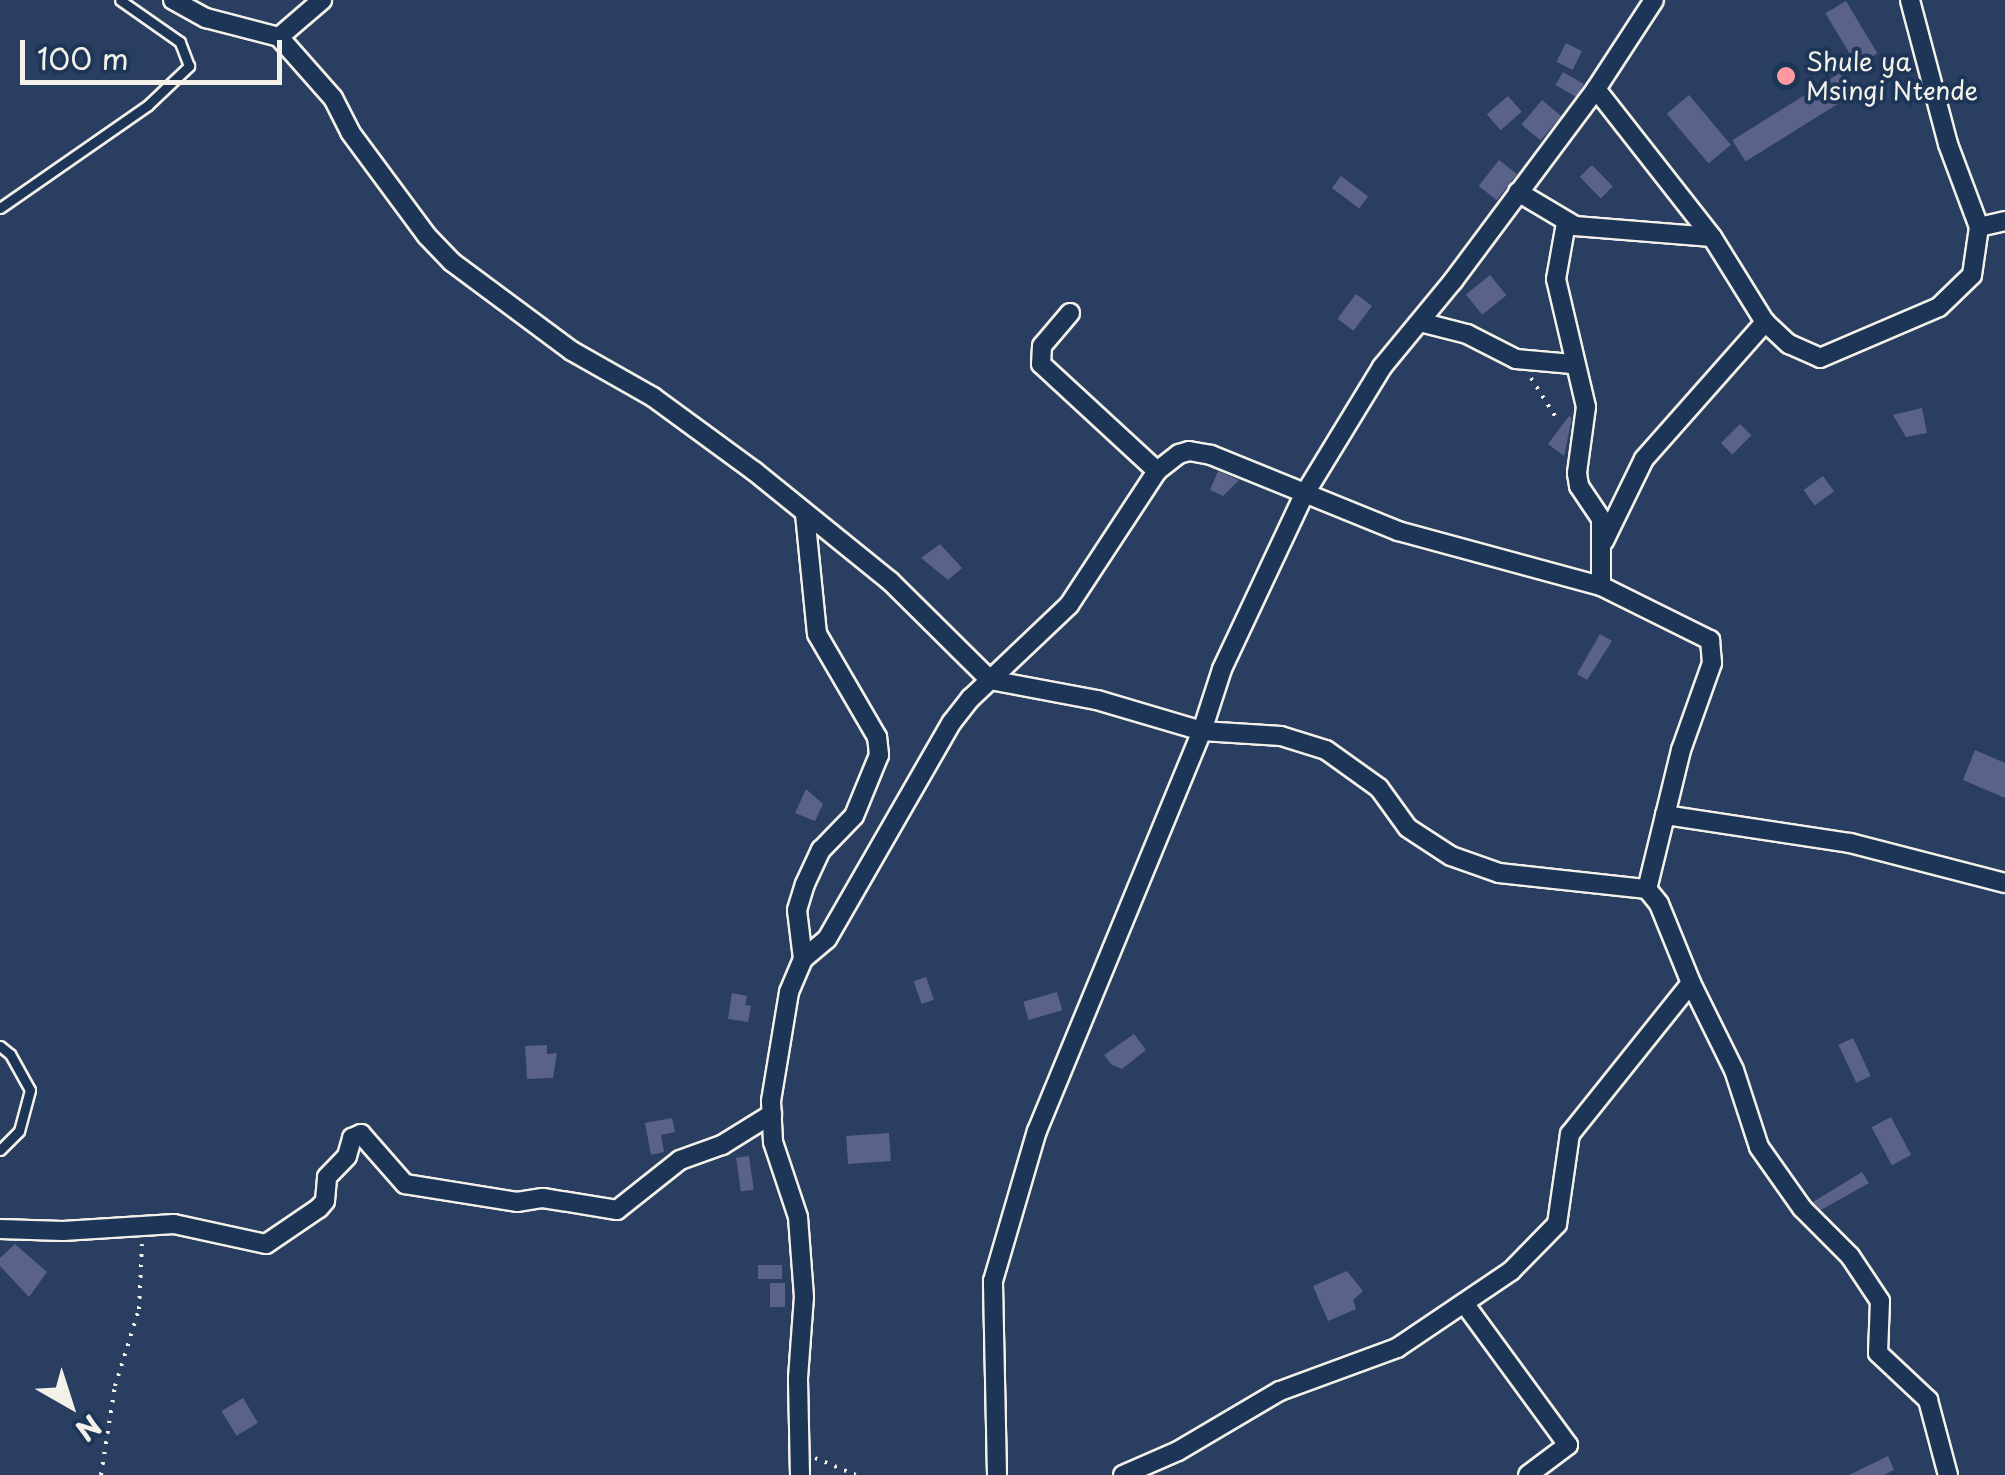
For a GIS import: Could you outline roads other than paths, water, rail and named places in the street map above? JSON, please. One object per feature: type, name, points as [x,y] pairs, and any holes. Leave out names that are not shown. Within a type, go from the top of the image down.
[{"type":"street","points":[[173,0],[206,18],[279,37],[333,98],[350,132],[427,236],[452,262],[572,350],[653,397],[806,514],[917,605],[990,680],[1097,700],[1202,731],[1281,736],[1326,750],[1378,788],[1408,828],[1428,844],[1472,865],[1532,878],[1647,890],[1659,904],[1691,983],[1734,1070],[1759,1147],[1802,1208],[1850,1256],[1880,1301],[1878,1353],[1928,1400],[1945,1472]]},
{"type":"street","points":[[279,37],[322,0]]},
{"type":"street","points":[[997,1475],[993,1280],[1037,1131],[1202,731],[1222,669],[1304,495],[1382,367],[1596,89],[1654,0]]},
{"type":"street","points":[[1596,89],[1712,236],[1766,322],[1789,344],[1820,358],[1939,307],[1972,274],[1979,227],[1948,144],[1910,0]]},
{"type":"street","points":[[1518,192],[1566,222],[1591,229],[1712,236]]},
{"type":"street","points":[[1979,227],[2005,221]]},
{"type":"street","points":[[1566,222],[1556,279],[1572,364],[1583,386],[1587,422],[1579,456],[1579,486],[1598,508],[1604,541],[1601,586]]},
{"type":"street","points":[[1070,312],[1042,346],[1041,364],[1158,470]]},
{"type":"street","points":[[1420,322],[1467,334],[1516,359],[1572,364]]},
{"type":"street","points":[[1604,541],[1644,459],[1766,322]]},
{"type":"street","points":[[803,959],[827,940],[952,722],[990,680],[1069,606],[1158,470],[1190,451],[1398,530],[1601,586],[1692,627],[1710,640],[1714,650],[1664,815],[1647,890]]},
{"type":"street","points":[[800,1475],[796,1450],[804,1298],[798,1217],[774,1142],[772,1114],[780,1032],[803,959],[797,910],[805,884],[821,850],[854,816],[878,755],[877,737],[817,634],[806,514]]},
{"type":"street","points":[[1664,815],[1850,843],[2005,884]]},
{"type":"street","points":[[1123,1475],[1178,1451],[1280,1391],[1397,1348],[1511,1270],[1557,1224],[1570,1134],[1691,983]]},
{"type":"street","points":[[0,1229],[63,1231],[174,1224],[273,1242],[319,1208],[324,1201],[327,1177],[347,1156],[352,1138],[361,1134],[405,1184],[517,1202],[543,1198],[618,1210],[680,1160],[722,1145],[772,1114]]},
{"type":"street","points":[[1464,1303],[1568,1445]]},
{"type":"street","points":[[1514,1475],[1568,1445]]},
{"type":"street","points":[[1528,1475],[1568,1445]]},
{"type":"lane","points":[[0,208],[148,106],[190,66],[180,42],[120,0]]},
{"type":"lane","points":[[0,1046],[10,1054],[30,1090],[18,1130],[0,1150]]},
{"type":"place","name":"Shule ya Msingi Ntende","points":[[1786,76]]}]
